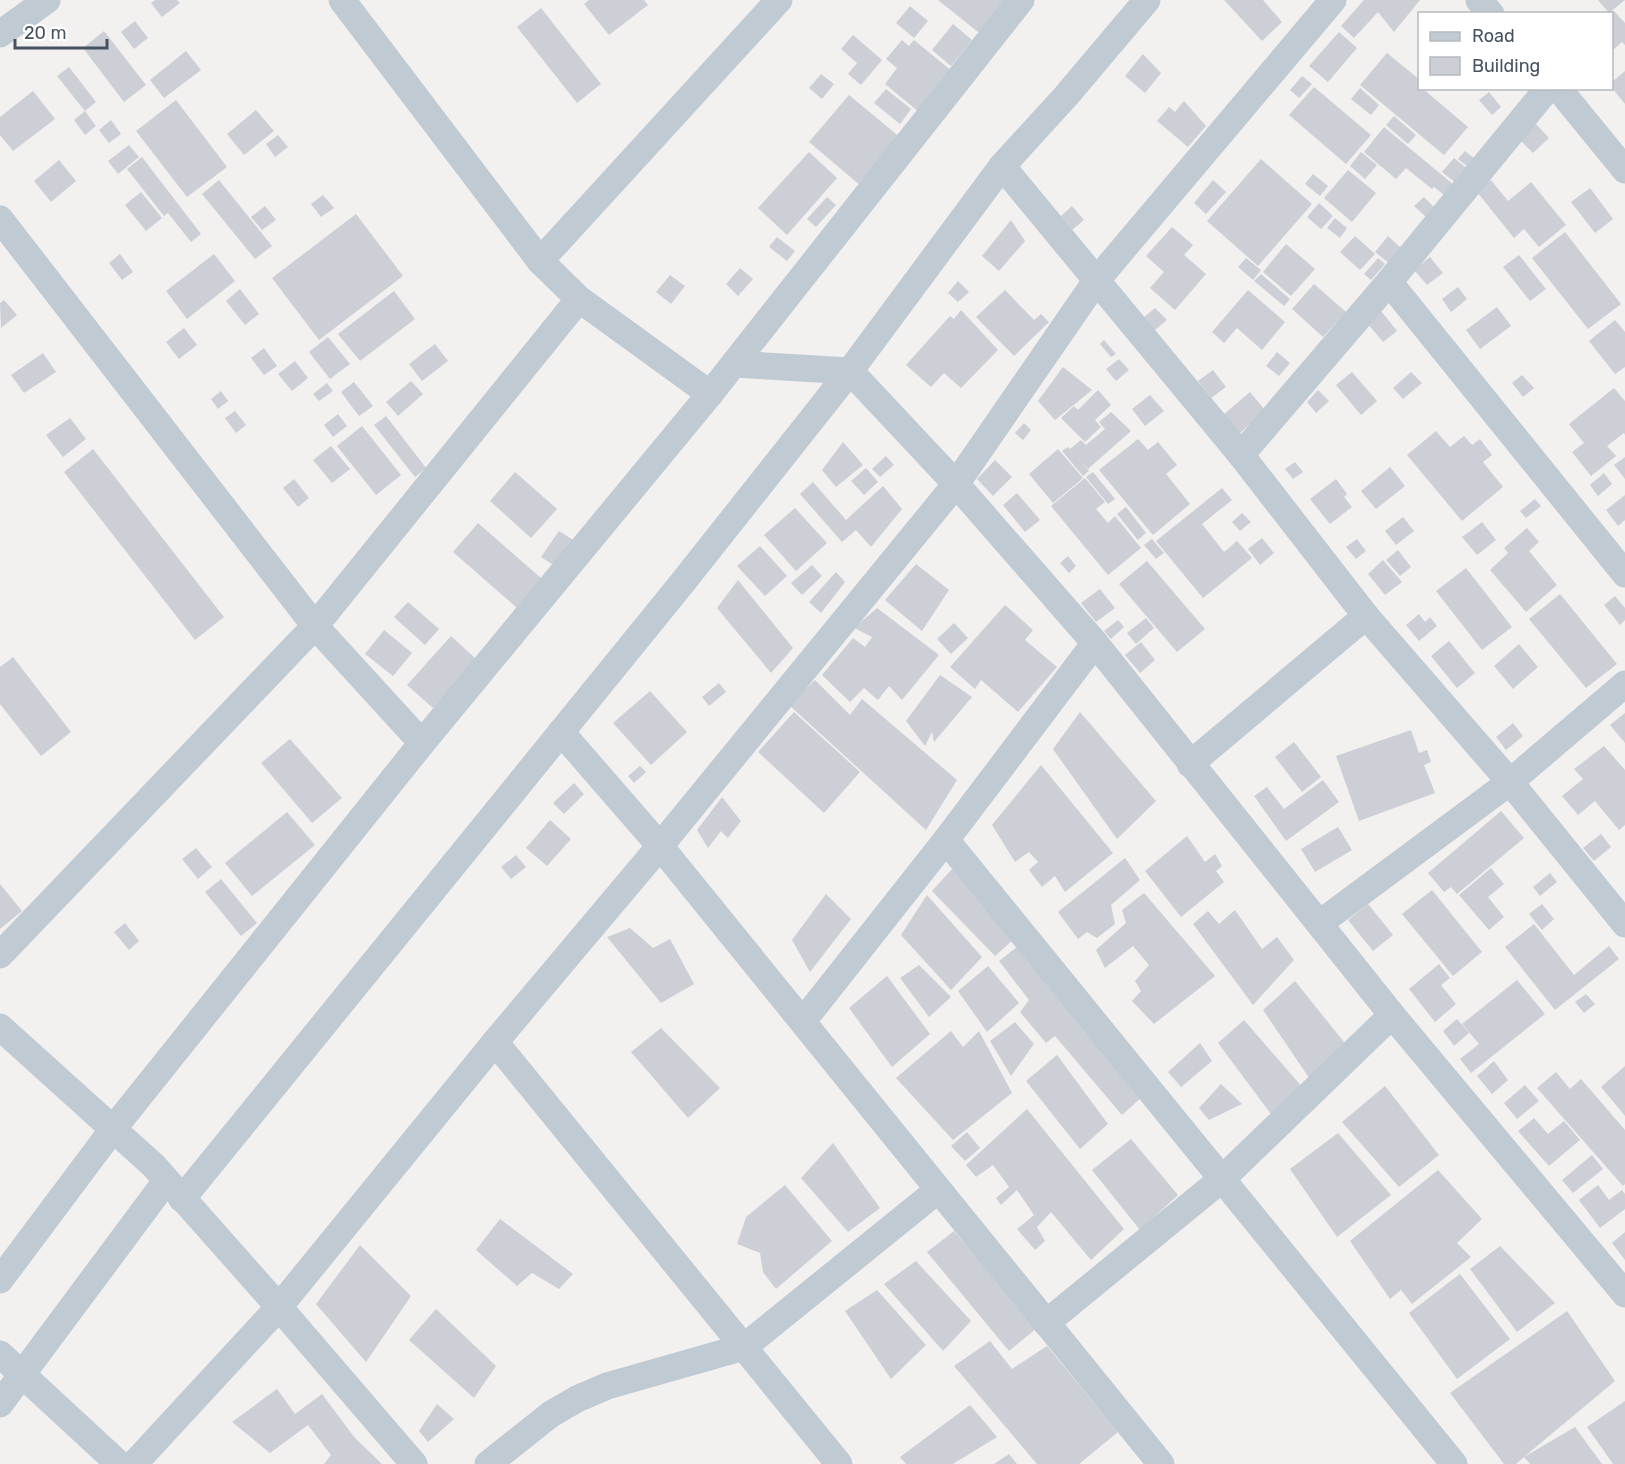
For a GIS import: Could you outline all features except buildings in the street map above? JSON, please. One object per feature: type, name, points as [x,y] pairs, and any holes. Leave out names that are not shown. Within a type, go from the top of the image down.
[{"type":"street","points":[[0,34],[47,0]]},
{"type":"street","points":[[342,0],[540,261],[579,299],[710,394]]},
{"type":"street","points":[[540,261],[779,0]]},
{"type":"street","points":[[0,1280],[114,1129],[422,744],[710,394],[1021,0]]},
{"type":"street","points":[[0,1404],[21,1375],[174,1190],[561,732],[850,371],[1002,166],[1066,96],[1147,0]]},
{"type":"street","points":[[134,1464],[279,1307],[495,1042],[660,846],[956,484],[1096,281],[1332,0]]},
{"type":"street","points":[[1479,0],[1489,12]]},
{"type":"street","points":[[1241,455],[1389,282],[1546,90]]},
{"type":"street","points":[[1560,90],[1622,158]]},
{"type":"street","points":[[1002,166],[1241,455],[1366,616],[1510,782],[1625,924]]},
{"type":"street","points":[[0,219],[315,626],[422,744]]},
{"type":"street","points":[[1389,282],[1625,574]]},
{"type":"street","points":[[0,955],[315,626],[579,299]]},
{"type":"street","points":[[734,364],[850,371],[956,484],[1095,643],[1392,1015],[1625,1294]]},
{"type":"street","points":[[1190,764],[1366,616]]},
{"type":"street","points":[[803,1021],[946,840],[1095,643]]},
{"type":"street","points":[[1320,922],[1510,782],[1625,684]]},
{"type":"street","points":[[561,732],[660,846],[1161,1464]]},
{"type":"street","points":[[946,840],[1454,1464]]},
{"type":"street","points":[[1046,1323],[1222,1179],[1392,1015]]},
{"type":"street","points":[[0,1027],[154,1166],[414,1464]]},
{"type":"street","points":[[495,1042],[839,1464]]},
{"type":"street","points":[[488,1464],[551,1414],[577,1399],[607,1386],[744,1347],[938,1190]]},
{"type":"street","points":[[0,1354],[119,1464]]}]
